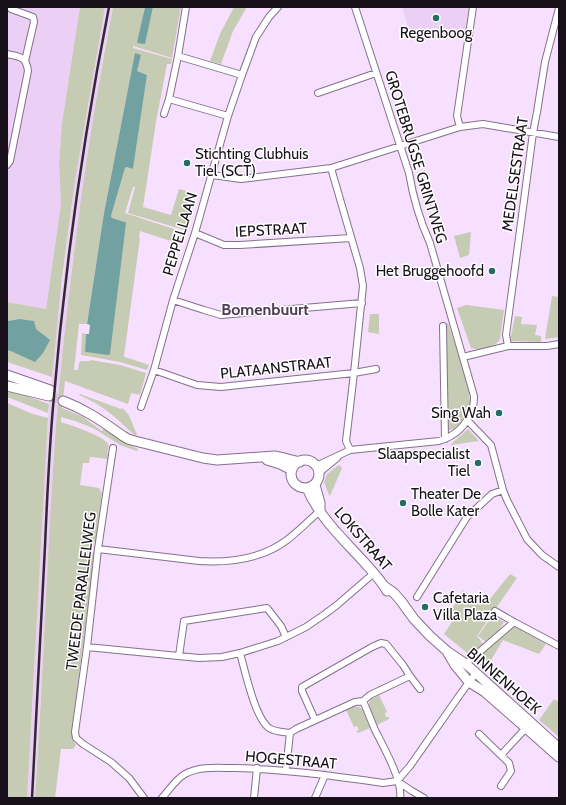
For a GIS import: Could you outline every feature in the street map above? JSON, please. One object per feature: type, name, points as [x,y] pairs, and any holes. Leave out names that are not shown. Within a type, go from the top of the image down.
[{"type":"main road","points":[[7,375],[49,393],[7,386]]},
{"type":"main road","points":[[63,398],[72,405],[91,414],[128,439],[135,441],[217,460],[269,456],[300,462],[308,461],[318,469],[318,480],[311,486],[302,488],[295,484],[292,476],[292,470],[295,465],[300,462]]},
{"type":"main road","points":[[258,458],[276,462],[292,470]]},
{"type":"main road","name":"LOKSTRAAT","points":[[311,486],[320,503],[320,512],[384,586]]},
{"type":"main road","name":"BINNENHOEK","points":[[384,586],[396,605],[414,619],[448,652],[466,664],[559,748]]},
{"type":"main road","name":"BINNENHOEK","points":[[448,652],[454,665],[469,682],[485,692],[559,757]]},
{"type":"street","points":[[7,165],[10,161],[28,71],[25,60],[34,22],[33,17],[11,9],[10,7]]},
{"type":"street","points":[[164,114],[169,99],[178,56],[186,7]]},
{"type":"street","name":"PEPPELLAAN","points":[[141,407],[154,370],[173,300],[195,233],[228,116],[242,75],[256,38],[269,17],[278,7]]},
{"type":"street","name":"GROTEBRUGSE GRINTWEG","points":[[355,7],[409,173],[411,187],[422,225],[430,243],[474,396],[473,408],[467,420]]},
{"type":"street","points":[[460,128],[457,116],[473,7]]},
{"type":"street","name":"MEDELSESTRAAT","points":[[508,346],[506,335],[533,133],[545,62],[559,8]]},
{"type":"street","points":[[7,54],[20,57],[25,60]]},
{"type":"street","points":[[178,56],[242,75]]},
{"type":"street","points":[[318,93],[376,72]]},
{"type":"street","points":[[169,99],[228,116]]},
{"type":"street","points":[[212,175],[241,180],[331,168],[460,128],[483,124],[559,137]]},
{"type":"street","points":[[331,168],[360,268],[363,286],[346,441],[347,451]]},
{"type":"street","name":"IEPSTRAAT","points":[[195,233],[224,245],[351,238]]},
{"type":"street","points":[[173,300],[221,315],[362,303]]},
{"type":"street","points":[[442,326],[445,439]]},
{"type":"street","points":[[463,357],[508,346],[547,346],[559,344]]},
{"type":"street","name":"PLATAANSTRAAT","points":[[154,370],[197,385],[221,388],[354,373],[376,369]]},
{"type":"street","points":[[318,469],[347,451],[440,441],[462,428],[467,420],[491,445],[503,490],[528,539],[542,555],[559,567]]},
{"type":"street","name":"TWEEDE PARALLELWEG","points":[[113,448],[98,549],[87,647],[75,732],[76,738],[83,744],[110,762],[129,778],[144,798]]},
{"type":"street","points":[[417,597],[467,517],[492,494],[503,490]]},
{"type":"street","points":[[98,549],[212,562],[237,560],[265,553],[280,545],[320,512]]},
{"type":"street","points":[[87,647],[211,658],[240,653],[265,646],[306,627],[325,614],[374,573]]},
{"type":"street","points":[[179,656],[184,621],[267,608],[281,626],[286,637]]},
{"type":"street","points":[[495,611],[559,646]]},
{"type":"street","points":[[470,660],[514,622]]},
{"type":"street","points":[[315,720],[302,691],[302,687],[382,643],[386,644],[420,689]]},
{"type":"street","points":[[240,653],[253,700],[264,723],[272,730],[290,733],[355,702],[363,701],[370,695],[410,676]]},
{"type":"street","points":[[397,781],[410,766],[476,673]]},
{"type":"street","points":[[363,701],[393,770],[397,781],[400,798]]},
{"type":"street","points":[[501,755],[526,728]]},
{"type":"street","points":[[286,770],[290,733]]},
{"type":"street","points":[[479,734],[509,763],[511,771],[500,786]]},
{"type":"street","name":"HOGESTRAAT","points":[[162,798],[180,777],[193,771],[207,768],[257,768],[286,770],[382,783],[397,781]]},
{"type":"street","points":[[254,798],[257,768]]},
{"type":"street","points":[[315,798],[325,775]]},
{"type":"street","points":[[397,781],[424,798]]},
{"type":"shaded area","points":[[7,7],[80,7],[62,123],[59,163],[61,204],[46,309],[7,302]]},
{"type":"shaded area","points":[[80,7],[105,7],[75,181],[62,278],[52,377],[7,362],[7,350],[13,352],[19,319],[8,321],[6,316],[8,312],[7,302],[46,309],[61,204],[59,163],[62,123]]},
{"type":"shaded area","points":[[105,7],[113,7],[104,50],[72,266],[55,438],[35,798],[27,798],[48,420],[55,345],[75,181]]},
{"type":"shaded area","points":[[113,7],[145,7],[137,42],[145,43],[153,7],[181,7],[172,58],[133,46],[133,48],[172,59],[171,64],[167,64],[156,122],[143,207],[171,215],[179,189],[195,193],[184,230],[128,213],[135,187],[133,187],[125,213],[183,232],[180,244],[140,231],[124,356],[149,365],[147,370],[120,362],[81,355],[82,333],[86,334],[85,351],[125,222],[112,218],[111,216],[125,168],[127,167],[132,169],[147,75],[137,71],[141,55],[135,54],[104,213],[87,324],[79,324],[74,370],[78,370],[79,363],[81,361],[91,360],[120,365],[146,373],[140,395],[131,393],[128,404],[65,381],[62,408],[83,417],[102,431],[105,427],[124,442],[138,449],[137,451],[120,445],[93,428],[61,417],[61,422],[86,431],[105,441],[108,444],[107,453],[110,455],[109,459],[90,457],[89,463],[83,463],[80,485],[99,488],[102,493],[96,542],[94,542],[93,549],[88,548],[88,551],[95,553],[72,728],[72,739],[76,745],[73,749],[61,749],[55,798],[35,798],[52,484],[60,377],[82,192],[96,99]]},
{"type":"shaded area","points":[[145,7],[153,7],[144,44],[137,42]]},
{"type":"shaded area","points":[[234,7],[247,7],[233,31],[221,64],[210,61],[220,34]]},
{"type":"shaded area","name":"Regenboog","points":[[402,7],[469,7],[465,33],[442,30],[412,40]]},
{"type":"shaded area","points":[[135,53],[141,55],[137,71],[147,75],[133,168],[125,168],[111,216],[112,218],[126,223],[110,354],[108,355],[86,352],[86,334],[89,334],[90,325],[87,324],[104,213]]},
{"type":"shaded area","points":[[471,232],[469,255],[460,258],[454,236]]},
{"type":"shaded area","points":[[552,296],[559,297],[559,337],[545,339]]},
{"type":"shaded area","points":[[466,305],[504,310],[500,339],[496,344],[479,350],[471,348],[457,308]]},
{"type":"shaded area","points":[[370,314],[379,314],[379,334],[368,332]]},
{"type":"shaded area","points":[[515,316],[522,317],[521,324],[537,325],[535,335],[541,336],[541,342],[510,341]]},
{"type":"shaded area","points":[[7,319],[8,321],[19,319],[34,321],[36,329],[50,340],[43,353],[35,362],[7,350]]},
{"type":"shaded area","points":[[448,323],[463,367],[470,404],[466,414],[459,424],[453,429],[447,431],[446,324]]},
{"type":"shaded area","points":[[7,390],[49,404],[48,413],[7,397]]},
{"type":"shaded area","points":[[80,394],[124,410],[131,420],[137,434],[136,436],[108,412],[79,395]]},
{"type":"shaded area","points":[[7,403],[33,414],[48,418],[27,798],[7,798]]},
{"type":"shaded area","points":[[468,429],[479,441],[450,445]]},
{"type":"shaded area","points":[[339,465],[342,468],[330,496],[324,482],[327,474]]},
{"type":"shaded area","points":[[510,574],[517,578],[477,636],[484,645],[471,656],[444,634],[452,622],[446,619],[463,590],[486,604]]},
{"type":"shaded area","points":[[493,615],[504,622],[499,630],[486,642],[478,636]]},
{"type":"shaded area","points":[[513,625],[546,644],[539,654],[503,640],[485,670],[475,659]]},
{"type":"shaded area","points":[[379,695],[387,712],[385,713],[386,717],[389,717],[389,719],[377,725],[369,709],[369,705],[371,699]]},
{"type":"shaded area","points":[[554,699],[559,702],[559,737],[539,720]]},
{"type":"shaded area","points":[[353,706],[359,707],[363,710],[370,728],[358,733],[356,731],[359,730],[357,726],[354,727],[346,710]]},
{"type":"tunnel","points":[[49,396],[63,401]]},
{"type":"railway","points":[[32,798],[49,459],[57,357],[75,206],[109,7]]},
{"type":"place","name":"Regenboog","points":[[436,18]]},
{"type":"place","name":"Stichting Clubhuis Tiel (SCT)","points":[[187,163]]},
{"type":"place","name":"Het Bruggehoofd","points":[[492,271]]},
{"type":"place","name":"Sing Wah","points":[[499,413]]},
{"type":"place","name":"Slaapspecialist Tiel","points":[[478,463]]},
{"type":"place","name":"Theater De Bolle Kater","points":[[403,503]]},
{"type":"place","name":"Cafetaria Villa Plaza","points":[[425,607]]},
{"type":"district","name":"Bomenbuurt","points":[[265,309]]}]
